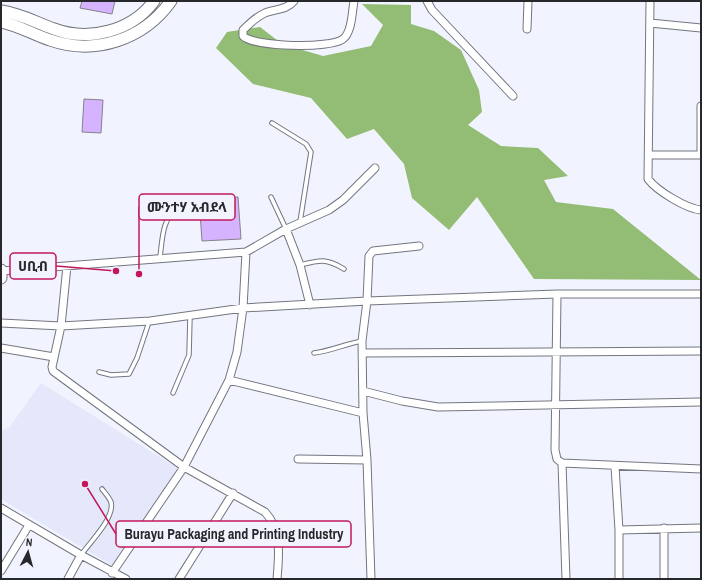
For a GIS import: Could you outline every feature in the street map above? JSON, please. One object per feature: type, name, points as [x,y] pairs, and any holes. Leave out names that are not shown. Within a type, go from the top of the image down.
[{"type":"main road","points":[[1,11],[69,33],[84,34],[106,32],[134,20],[143,14],[154,1]]},
{"type":"main road","points":[[1,22],[66,44],[91,46],[110,44],[122,40],[153,22],[171,1]]},
{"type":"main road","points":[[106,32],[110,44]]},
{"type":"main road","points":[[1,271],[1,278]]},
{"type":"street","points":[[294,1],[285,7],[266,13],[252,20],[243,30],[243,36],[247,40],[255,42],[292,45],[336,43],[344,38],[348,32],[354,1]]},
{"type":"street","points":[[427,1],[432,10],[513,96]]},
{"type":"street","points":[[527,29],[528,1]]},
{"type":"street","points":[[650,1],[648,179],[651,183],[688,207],[701,210]]},
{"type":"street","points":[[650,23],[701,28]]},
{"type":"street","points":[[649,155],[701,155],[701,106]]},
{"type":"street","points":[[1,271],[160,257],[246,252],[286,229],[329,210],[343,200],[375,168]]},
{"type":"street","points":[[286,229],[300,265],[310,305]]},
{"type":"street","points":[[371,579],[367,460],[363,414],[362,341],[367,301],[369,256],[372,251],[419,246]]},
{"type":"street","points":[[112,573],[184,467],[229,380],[237,352],[243,308],[246,252]]},
{"type":"street","points":[[67,266],[61,326],[52,367],[56,375],[184,467],[265,512],[273,520],[278,540],[277,579]]},
{"type":"street","points":[[557,294],[554,450],[557,459],[562,463],[701,469]]},
{"type":"street","points":[[1,323],[61,326],[150,321],[243,308],[367,301],[557,294],[701,294]]},
{"type":"street","points":[[1,348],[54,357]]},
{"type":"street","points":[[363,353],[701,351]]},
{"type":"street","points":[[229,380],[363,414]]},
{"type":"street","points":[[363,391],[402,401],[438,407],[701,402]]},
{"type":"street","points":[[298,459],[367,460]]},
{"type":"street","points":[[562,463],[566,579]]},
{"type":"street","points":[[615,466],[619,579]]},
{"type":"street","points":[[179,579],[233,493]]},
{"type":"street","points":[[1,508],[112,573],[126,579]]},
{"type":"street","points":[[1,571],[29,524]]},
{"type":"street","points":[[664,528],[664,579]]},
{"type":"street","points":[[618,530],[701,528]]},
{"type":"street","points":[[68,579],[81,555]]},
{"type":"lane","points":[[272,123],[306,144],[311,152],[300,223]]},
{"type":"lane","points":[[271,197],[286,229]]},
{"type":"lane","points":[[160,257],[164,225],[168,215],[179,203]]},
{"type":"lane","points":[[300,265],[320,260],[332,261],[344,269]]},
{"type":"lane","points":[[173,393],[189,356],[190,316]]},
{"type":"lane","points":[[99,372],[111,375],[129,374],[137,358],[150,321]]},
{"type":"lane","points":[[314,353],[333,350],[338,346],[362,341]]},
{"type":"lane","points":[[81,555],[108,519],[111,511],[109,498],[102,489]]},
{"type":"shaded area","points":[[41,383],[179,469],[113,566],[1,499],[1,431],[9,428]]},
{"type":"green space","points":[[362,4],[411,5],[411,24],[434,31],[461,50],[479,90],[482,112],[468,125],[501,146],[538,148],[568,176],[544,180],[556,202],[613,209],[701,280],[534,279],[477,197],[449,230],[412,198],[404,164],[374,129],[347,139],[311,98],[253,84],[216,48],[227,32],[260,27],[282,44],[323,56],[371,46],[383,25]]},
{"type":"building","points":[[82,1],[115,1],[112,14],[80,8]]},
{"type":"building","points":[[84,99],[103,100],[101,133],[82,132]]},
{"type":"building","points":[[238,197],[241,239],[202,241],[199,199]]},
{"type":"place","name":"ሀቢብ","points":[[116,271]]},
{"type":"place","name":"ሙንተሃ አብደላ","points":[[139,274]]},
{"type":"place","name":"Burayu Packaging and Printing Industry","points":[[85,484]]}]
